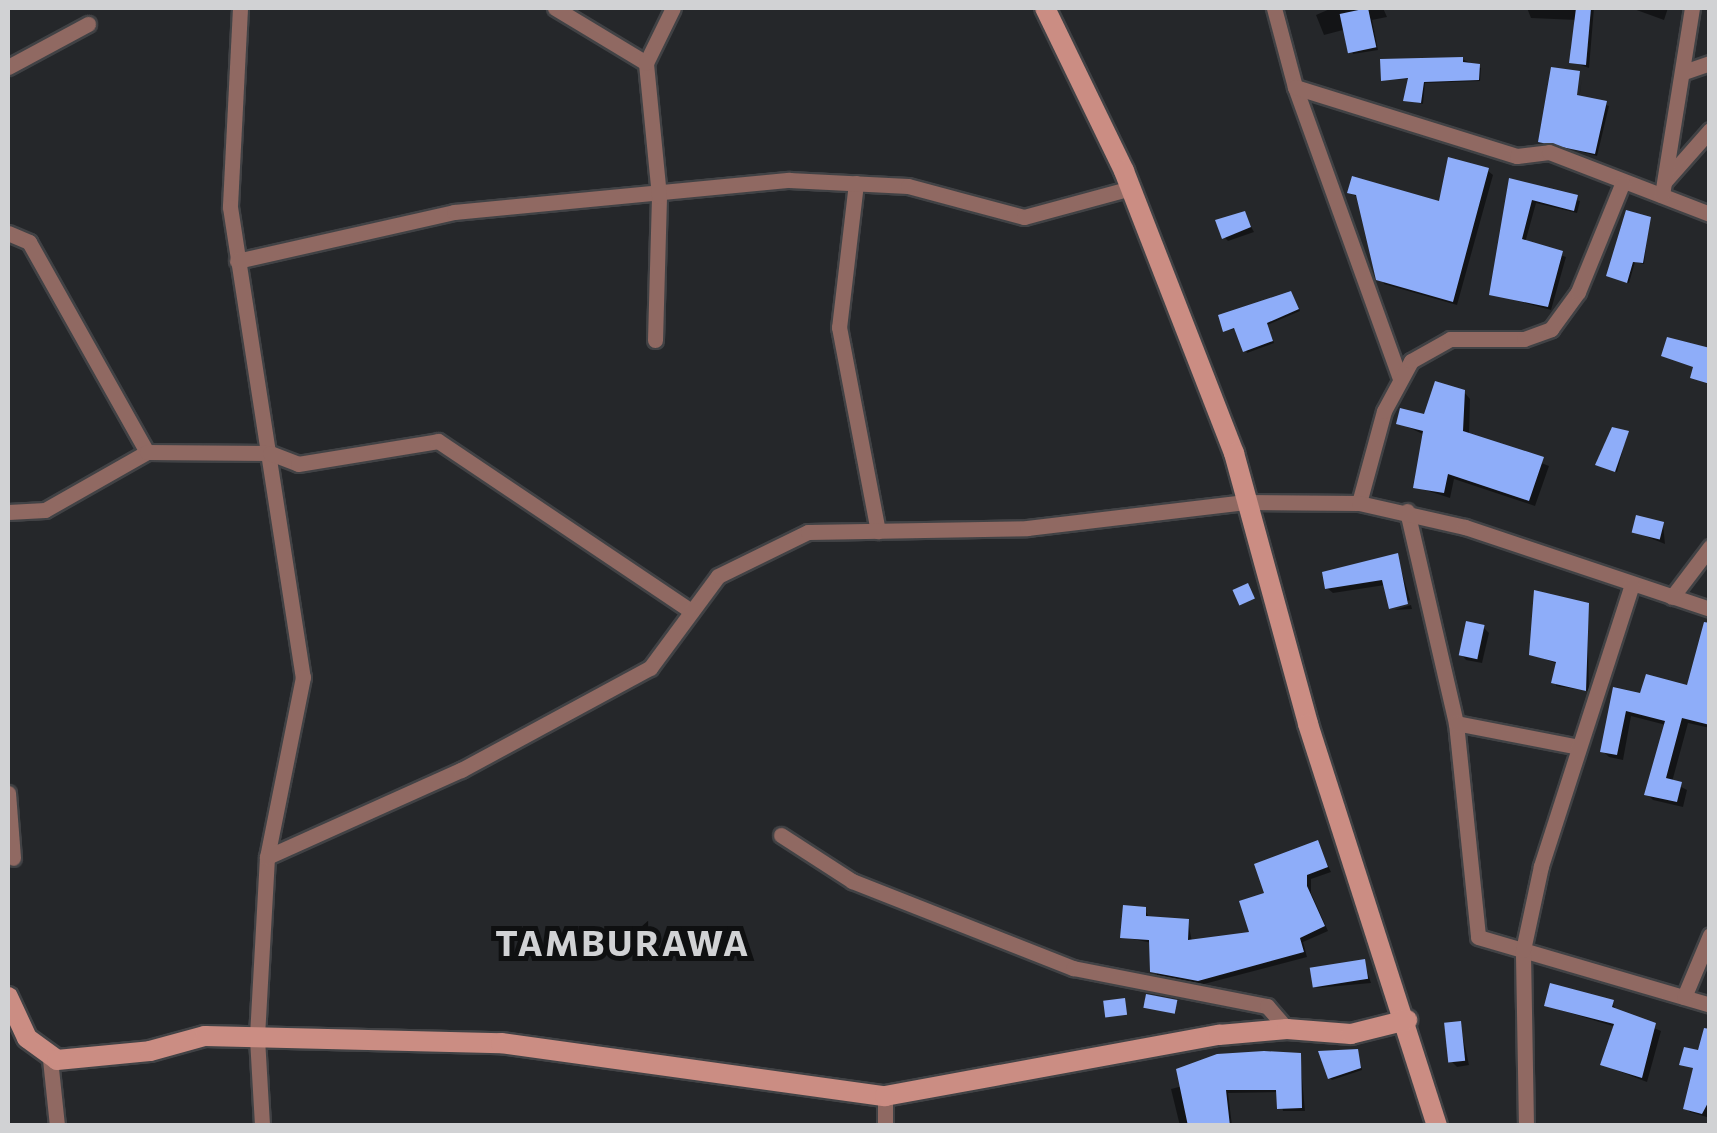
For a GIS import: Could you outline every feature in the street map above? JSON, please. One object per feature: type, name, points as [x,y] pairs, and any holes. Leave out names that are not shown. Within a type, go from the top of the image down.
[{"type":"street","points":[[240,8],[231,160],[238,261],[303,676],[267,857],[257,1038],[262,1126]]},
{"type":"street","points":[[554,8],[646,63]]},
{"type":"street","points":[[655,340],[659,196],[646,63],[673,8]]},
{"type":"street","points":[[1045,8],[1130,188],[1234,454],[1308,724],[1407,1020],[1437,1126]]},
{"type":"street","points":[[1274,8],[1295,87],[1400,378]]},
{"type":"street","points":[[1664,188],[1692,8]]},
{"type":"street","points":[[8,67],[88,24]]},
{"type":"street","points":[[1684,72],[1710,62]]},
{"type":"street","points":[[1295,87],[1517,156],[1549,152],[1622,184],[1664,188],[1710,214]]},
{"type":"street","points":[[1664,188],[1710,130]]},
{"type":"street","points":[[238,261],[454,212],[659,196],[789,180],[924,189],[1024,217],[1130,188]]},
{"type":"street","points":[[856,183],[840,344],[878,531]]},
{"type":"street","points":[[1360,503],[1400,378],[1412,361],[1450,339],[1524,339],[1551,329],[1578,292],[1622,184]]},
{"type":"street","points":[[8,232],[29,242],[147,452]]},
{"type":"street","points":[[8,512],[45,510],[147,452],[270,453],[298,464],[438,441],[692,612]]},
{"type":"street","points":[[267,857],[461,770],[650,668],[718,576],[808,532],[1027,528],[1245,502],[1360,503],[1407,511],[1710,609]]},
{"type":"street","points":[[1407,511],[1456,722],[1478,937],[1710,1005]]},
{"type":"street","points":[[1672,597],[1710,547]]},
{"type":"street","points":[[1526,1126],[1522,950],[1540,866],[1632,584]]},
{"type":"street","points":[[1456,722],[1580,746]]},
{"type":"street","points":[[8,792],[14,858]]},
{"type":"street","points":[[780,836],[852,881],[1073,968],[1267,1006],[1287,1030]]},
{"type":"street","points":[[1684,997],[1710,935]]},
{"type":"street","points":[[8,997],[27,1038],[50,1059],[54,1125]]},
{"type":"street","points":[[50,1059],[150,1050],[205,1036],[501,1043],[885,1096],[1219,1036],[1287,1030],[1351,1034],[1407,1020]]},
{"type":"street","points":[[885,1096],[885,1126]]},
{"type":"building","points":[[1368,8],[1376,47],[1348,53],[1340,14]]},
{"type":"building","points":[[1576,8],[1591,8],[1586,65],[1569,63]]},
{"type":"building","points":[[1463,57],[1463,62],[1480,64],[1479,80],[1424,82],[1421,103],[1403,101],[1408,78],[1381,81],[1380,59]]},
{"type":"building","points":[[1551,67],[1580,71],[1577,95],[1607,101],[1595,154],[1538,142]]},
{"type":"building","points":[[1448,157],[1489,168],[1453,302],[1376,280],[1356,195],[1347,193],[1352,176],[1439,201]]},
{"type":"building","points":[[1509,178],[1578,195],[1574,211],[1532,200],[1522,239],[1563,251],[1548,307],[1489,295]]},
{"type":"building","points":[[1626,210],[1651,217],[1643,263],[1633,262],[1627,283],[1606,276]]},
{"type":"building","points":[[1245,211],[1251,227],[1222,239],[1215,220]]},
{"type":"building","points":[[1291,291],[1299,309],[1267,323],[1273,341],[1243,352],[1234,328],[1223,332],[1218,315]]},
{"type":"building","points":[[1667,337],[1710,348],[1710,384],[1690,378],[1693,367],[1661,356]]},
{"type":"building","points":[[1435,381],[1465,390],[1463,431],[1544,457],[1529,501],[1448,474],[1444,493],[1413,488],[1423,431],[1396,424],[1400,408],[1424,414]]},
{"type":"building","points":[[1612,427],[1629,431],[1615,472],[1595,465]]},
{"type":"building","points":[[1636,515],[1664,522],[1660,539],[1632,532]]},
{"type":"building","points":[[1398,553],[1408,604],[1389,609],[1382,580],[1325,589],[1322,572]]},
{"type":"building","points":[[1248,583],[1255,599],[1239,605],[1232,590]]},
{"type":"building","points":[[1534,590],[1589,603],[1586,691],[1551,683],[1556,662],[1529,655]]},
{"type":"building","points":[[1466,621],[1485,625],[1477,659],[1459,655]]},
{"type":"building","points":[[1704,622],[1710,623],[1710,725],[1682,718],[1666,778],[1682,782],[1677,802],[1644,795],[1665,721],[1626,711],[1617,755],[1600,752],[1613,687],[1640,693],[1646,674],[1687,685]]},
{"type":"building","points":[[1318,840],[1328,867],[1307,875],[1307,886],[1325,926],[1300,938],[1304,952],[1198,981],[1150,972],[1149,940],[1120,938],[1123,905],[1146,907],[1146,916],[1189,919],[1188,940],[1249,932],[1239,901],[1264,893],[1254,864]]},
{"type":"building","points":[[1365,959],[1368,979],[1313,988],[1310,968]]},
{"type":"building","points":[[1550,983],[1614,1000],[1612,1007],[1656,1023],[1642,1078],[1600,1065],[1614,1024],[1544,1006]]},
{"type":"building","points":[[1146,994],[1177,1000],[1175,1014],[1143,1008]]},
{"type":"building","points":[[1125,998],[1127,1015],[1105,1018],[1103,1001]]},
{"type":"building","points":[[1461,1021],[1465,1061],[1448,1063],[1444,1023]]},
{"type":"building","points":[[1704,1028],[1710,1029],[1710,1099],[1702,1114],[1683,1109],[1693,1068],[1679,1065],[1684,1047],[1698,1050]]},
{"type":"building","points":[[1358,1049],[1361,1068],[1328,1079],[1318,1051]]},
{"type":"building","points":[[1301,1053],[1302,1108],[1277,1109],[1276,1090],[1226,1090],[1230,1126],[1188,1126],[1176,1069],[1217,1054]]},
{"type":"district","name":"TAMBURAWA","points":[[623,942]]}]
